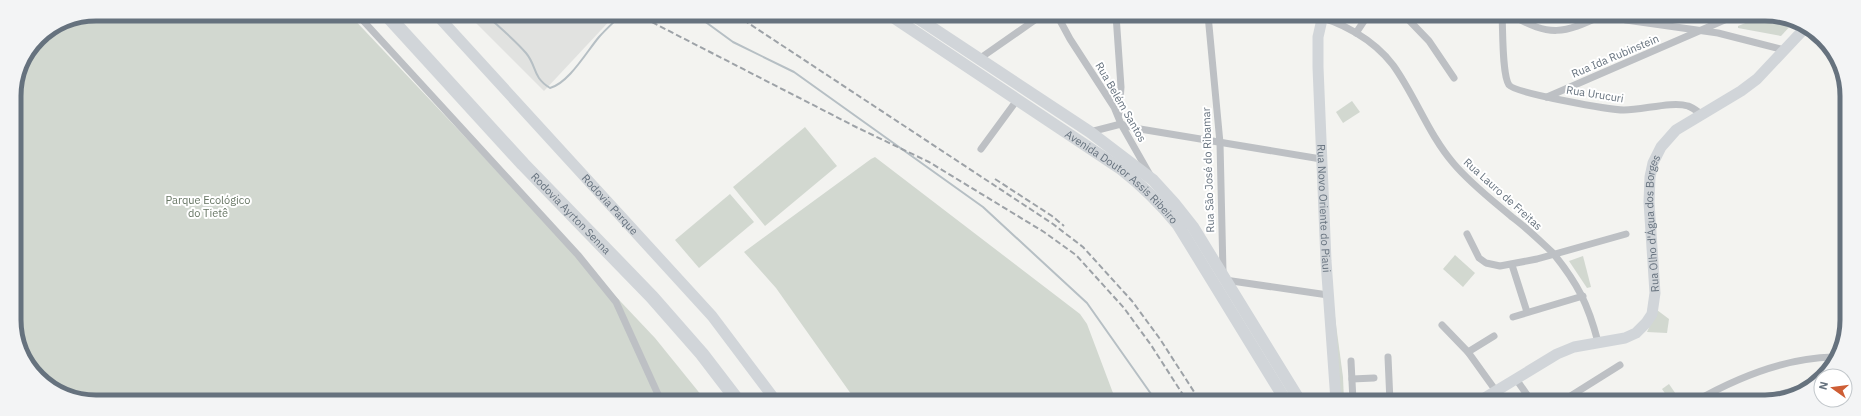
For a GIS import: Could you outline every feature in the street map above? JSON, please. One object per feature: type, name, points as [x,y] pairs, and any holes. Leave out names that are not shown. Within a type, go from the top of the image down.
[{"type":"highway","name":"Rodovia Ayrton Senna","points":[[394,21],[523,164],[652,297],[702,354],[733,395]]},
{"type":"main road","name":"Avenida Doutor Assis Ribeiro","points":[[899,21],[1121,169],[1145,188],[1161,204],[1178,225],[1282,395]]},
{"type":"main road","name":"Avenida Doutor Assis Ribeiro","points":[[922,21],[1090,132],[1153,180],[1174,203],[1192,227],[1296,395]]},
{"type":"street","points":[[363,21],[578,255],[616,302],[658,395]]},
{"type":"street","name":"Rodovia Parque","points":[[442,21],[712,316],[771,395]]},
{"type":"street","points":[[979,59],[1033,21]]},
{"type":"street","name":"Rua Belém Santos","points":[[1060,21],[1070,40],[1119,116],[1121,124],[1153,180]]},
{"type":"street","points":[[1116,21],[1121,87],[1119,116]]},
{"type":"street","name":"Rua São José do Ribamar","points":[[1209,21],[1220,142],[1220,198],[1224,278]]},
{"type":"street","name":"Rua Novo Oriente do Piaui","points":[[1321,21],[1318,38],[1321,159],[1328,296],[1335,395]]},
{"type":"street","name":"Rua Lauro de Freitas","points":[[1333,21],[1356,33],[1392,64],[1438,143],[1458,169],[1468,180],[1553,253],[1575,282],[1583,296],[1589,310],[1598,342]]},
{"type":"street","points":[[1356,33],[1364,21]]},
{"type":"street","points":[[1410,21],[1429,41],[1454,78]]},
{"type":"street","name":"Rua Urucuri","points":[[1502,21],[1506,74],[1510,86],[1524,92],[1547,97],[1623,110],[1644,109],[1679,104],[1688,106],[1701,114]]},
{"type":"street","points":[[1523,21],[1540,29],[1562,31],[1580,26],[1590,21]]},
{"type":"street","points":[[1654,21],[1687,30],[1702,30],[1762,43],[1784,50]]},
{"type":"street","name":"Rua Ida Rubinstein","points":[[1547,97],[1724,21]]},
{"type":"street","name":"Rua Olho d'Água dos Borges","points":[[1489,395],[1557,354],[1574,347],[1625,338],[1636,333],[1646,323],[1652,314],[1655,293],[1648,202],[1653,163],[1661,147],[1676,130],[1752,83],[1802,31]]},
{"type":"street","points":[[981,149],[1017,100]]},
{"type":"street","points":[[1090,132],[1121,124],[1134,128],[1321,159]]},
{"type":"street","points":[[1467,234],[1479,258],[1492,266],[1512,265],[1626,234]]},
{"type":"street","points":[[1512,265],[1527,312]]},
{"type":"street","points":[[1224,278],[1328,296]]},
{"type":"street","points":[[1513,317],[1583,296]]},
{"type":"street","points":[[1442,325],[1468,352],[1496,391]]},
{"type":"street","points":[[1468,352],[1494,336]]},
{"type":"street","points":[[1388,357],[1390,395]]},
{"type":"street","points":[[1707,395],[1728,383],[1746,376],[1802,360],[1830,357]]},
{"type":"street","points":[[1350,361],[1353,395]]},
{"type":"street","points":[[1572,395],[1620,365]]},
{"type":"street","points":[[1352,379],[1374,378]]},
{"type":"street","points":[[1516,379],[1527,395]]},
{"type":"street","points":[[1776,394],[1790,390]]},
{"type":"shaded area","points":[[474,21],[609,21],[544,91]]},
{"type":"green space","name":"Parque Ecológico do Tietê","points":[[356,21],[655,338],[701,395],[96,395],[81,394],[72,391],[50,380],[36,366],[31,358],[22,335],[21,91],[27,67],[36,50],[50,36],[58,31],[81,22]]},
{"type":"green space","points":[[1750,21],[1780,22],[1790,26],[1781,36],[1738,28],[1738,26]]},
{"type":"green space","points":[[1352,101],[1360,112],[1343,123],[1336,112]]},
{"type":"green space","points":[[805,127],[837,166],[765,226],[733,187]]},
{"type":"green space","points":[[875,157],[1080,314],[1087,324],[1114,395],[852,395],[776,288],[744,252]]},
{"type":"green space","points":[[730,194],[754,222],[699,268],[675,240]]},
{"type":"green space","points":[[1455,255],[1475,273],[1463,287],[1443,269]]},
{"type":"green space","points":[[1583,256],[1591,287],[1587,288],[1569,261]]},
{"type":"green space","points":[[1333,302],[1343,377],[1344,395],[1338,395]]},
{"type":"green space","points":[[1657,310],[1669,319],[1667,333],[1647,332]]},
{"type":"green space","points":[[1669,384],[1677,395],[1666,395],[1662,389]]},
{"type":"waterway","points":[[493,21],[526,53],[532,62],[537,76],[550,88],[557,85],[571,73],[599,37],[614,21]]},
{"type":"waterway","points":[[704,21],[733,42],[794,72],[983,207],[1087,303],[1152,395]]},
{"type":"railway","points":[[650,21],[856,127],[929,162],[1044,232],[1076,255],[1124,308],[1151,345],[1183,395]]},
{"type":"railway","points":[[745,21],[1053,224],[1083,247],[1132,301],[1160,339],[1196,395]]},
{"type":"railway","points":[[995,179],[1052,216],[1064,226]]}]
